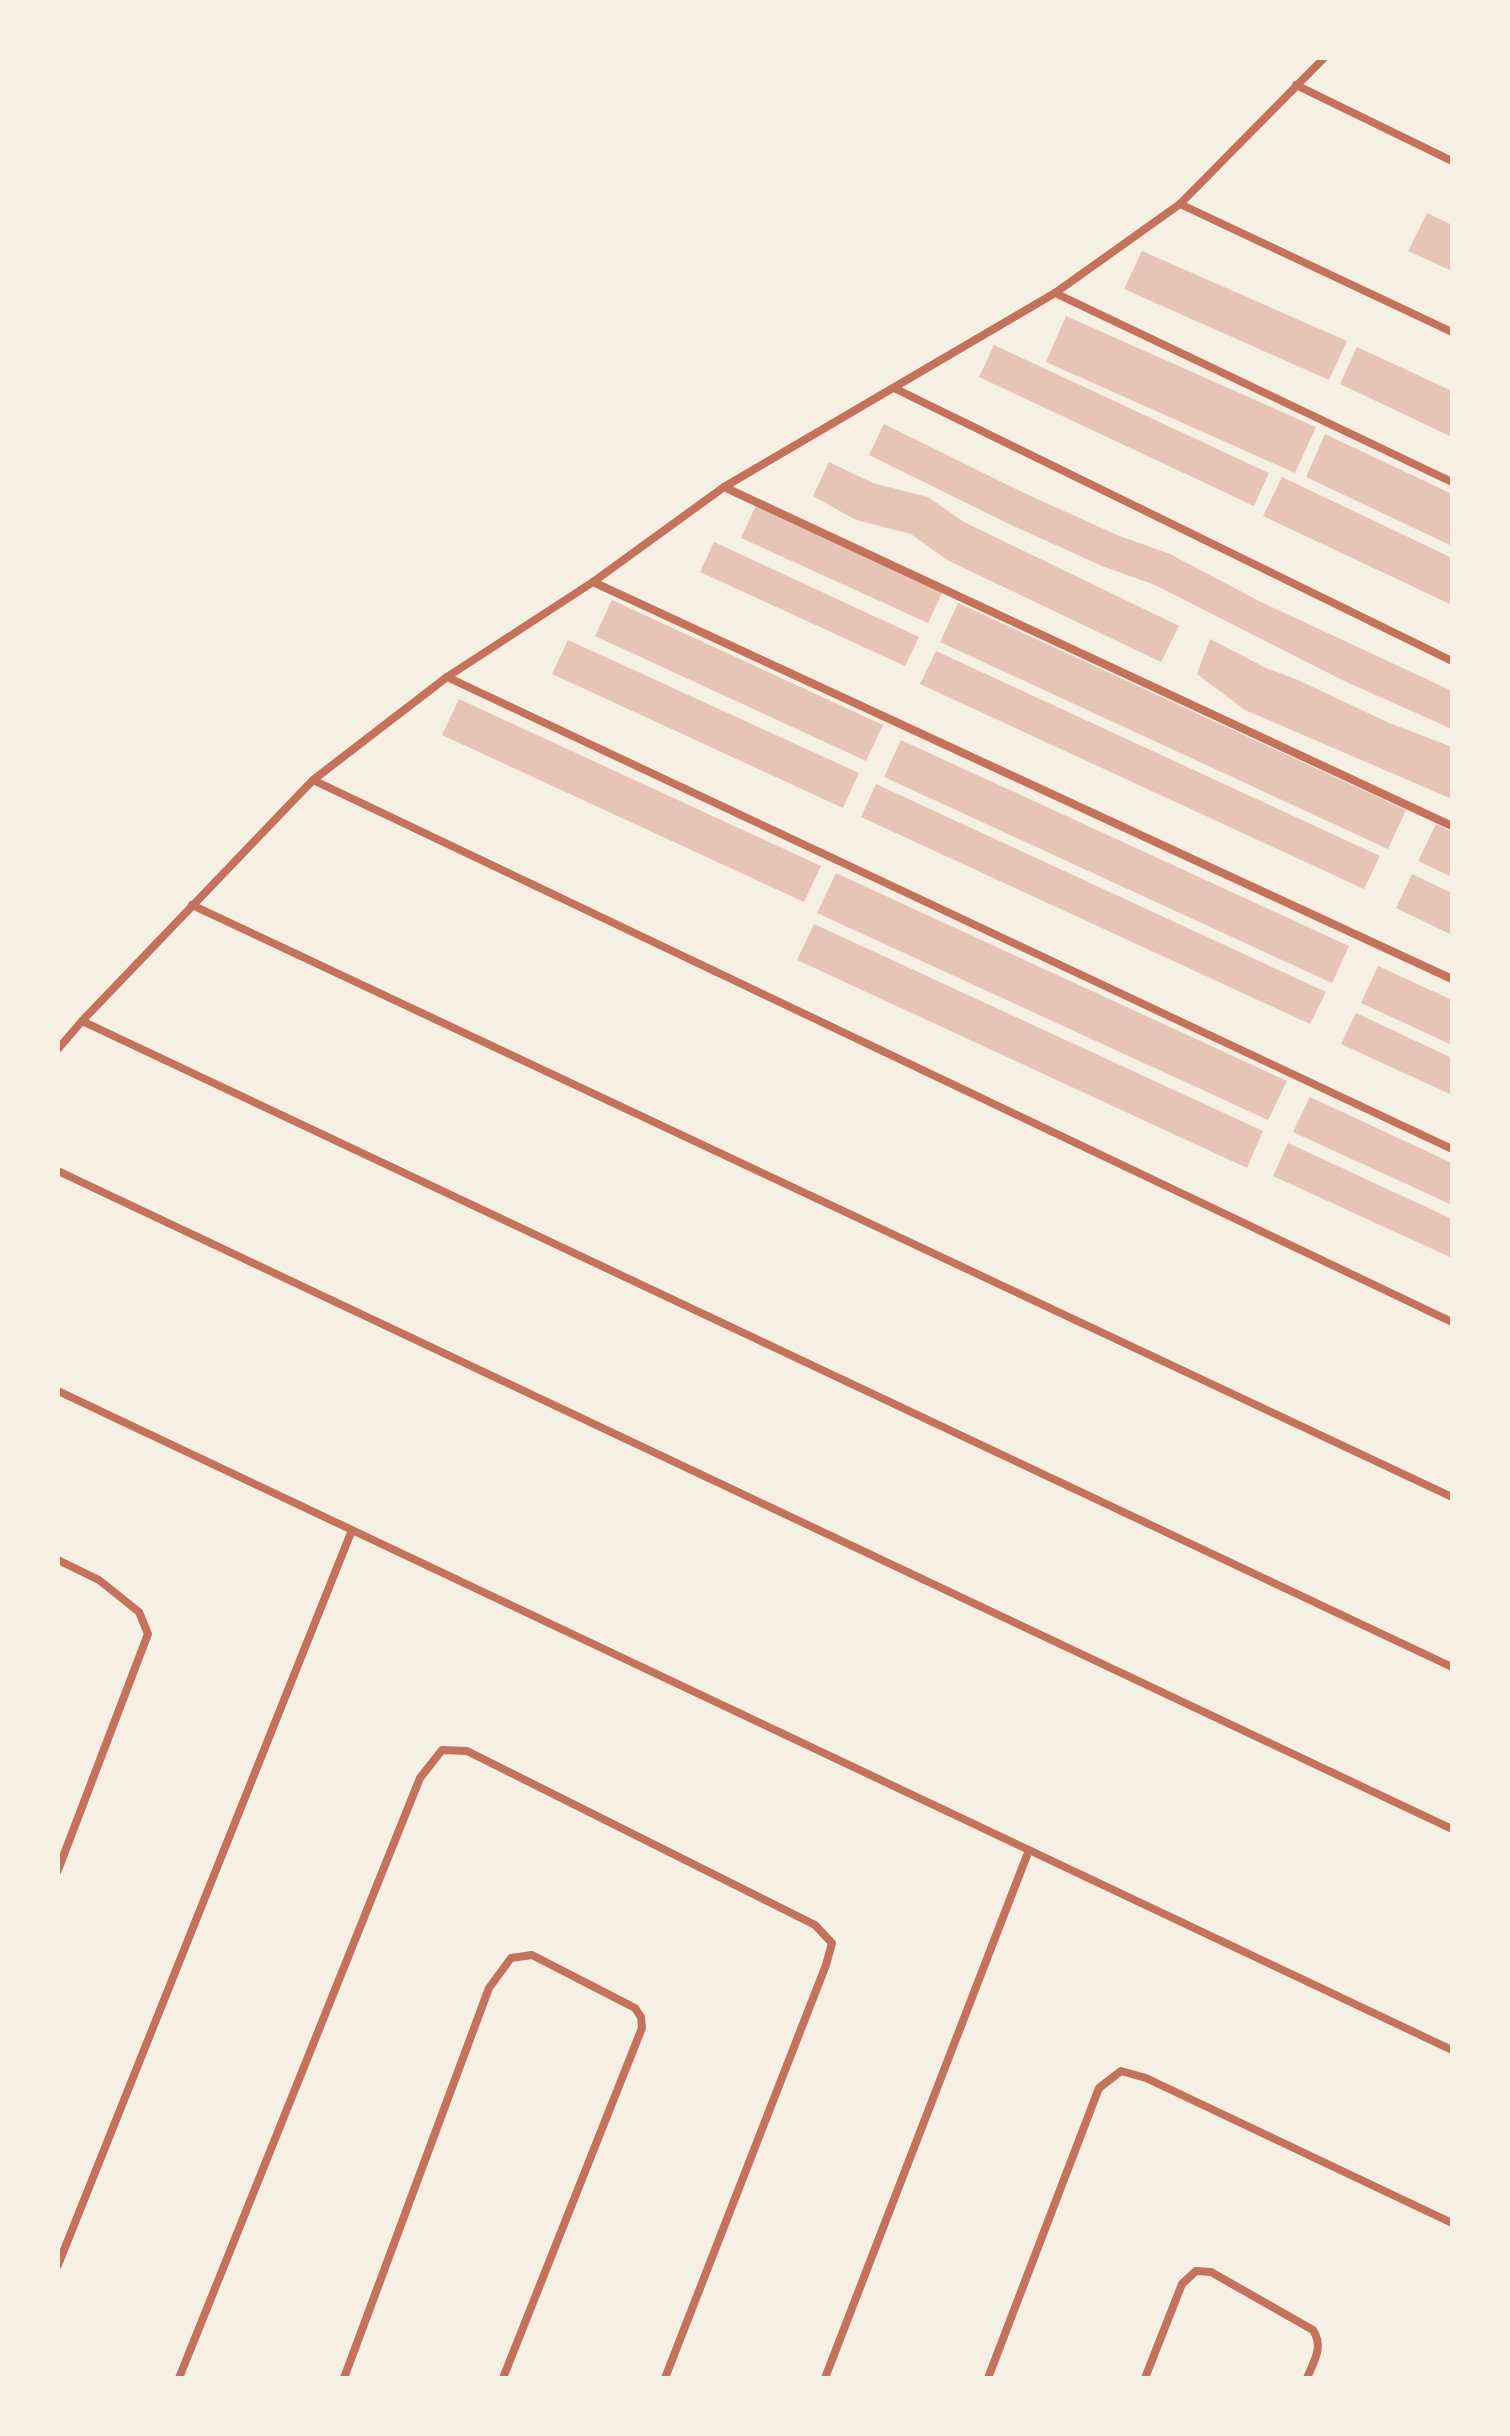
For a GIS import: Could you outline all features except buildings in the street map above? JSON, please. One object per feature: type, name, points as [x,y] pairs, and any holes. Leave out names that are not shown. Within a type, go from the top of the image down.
[{"type":"street","points":[[58,1049],[313,780],[447,677],[593,582],[724,487],[1055,293],[1180,204],[1324,58]]},
{"type":"street","points":[[1296,85],[1452,161]]},
{"type":"street","points":[[1180,204],[1452,332]]},
{"type":"street","points":[[1055,293],[1452,482]]},
{"type":"street","points":[[894,388],[1452,661]]},
{"type":"street","points":[[724,487],[1452,826]]},
{"type":"street","points":[[593,582],[1452,979]]},
{"type":"street","points":[[447,677],[1452,1149]]},
{"type":"street","points":[[313,780],[1452,1322]]},
{"type":"street","points":[[192,905],[1452,1497]]},
{"type":"street","points":[[82,1021],[1452,1667]]},
{"type":"street","points":[[58,1171],[1452,1829]]},
{"type":"street","points":[[58,1391],[1452,2050]]},
{"type":"street","points":[[58,2265],[352,1530]]},
{"type":"street","points":[[58,1560],[99,1580],[139,1612],[148,1634],[58,1870]]},
{"type":"street","points":[[179,2378],[420,1778],[442,1750],[467,1751],[815,1925],[832,1943],[665,2378]]},
{"type":"street","points":[[825,2378],[1029,1850]]},
{"type":"street","points":[[344,2378],[489,1988],[511,1958],[532,1955],[635,2008],[641,2017],[642,2028],[503,2378]]},
{"type":"street","points":[[988,2378],[1099,2088],[1121,2071],[1146,2078],[1452,2223]]},
{"type":"street","points":[[1145,2378],[1182,2284],[1196,2271],[1211,2272],[1313,2330],[1319,2339],[1319,2348],[1307,2378]]}]
